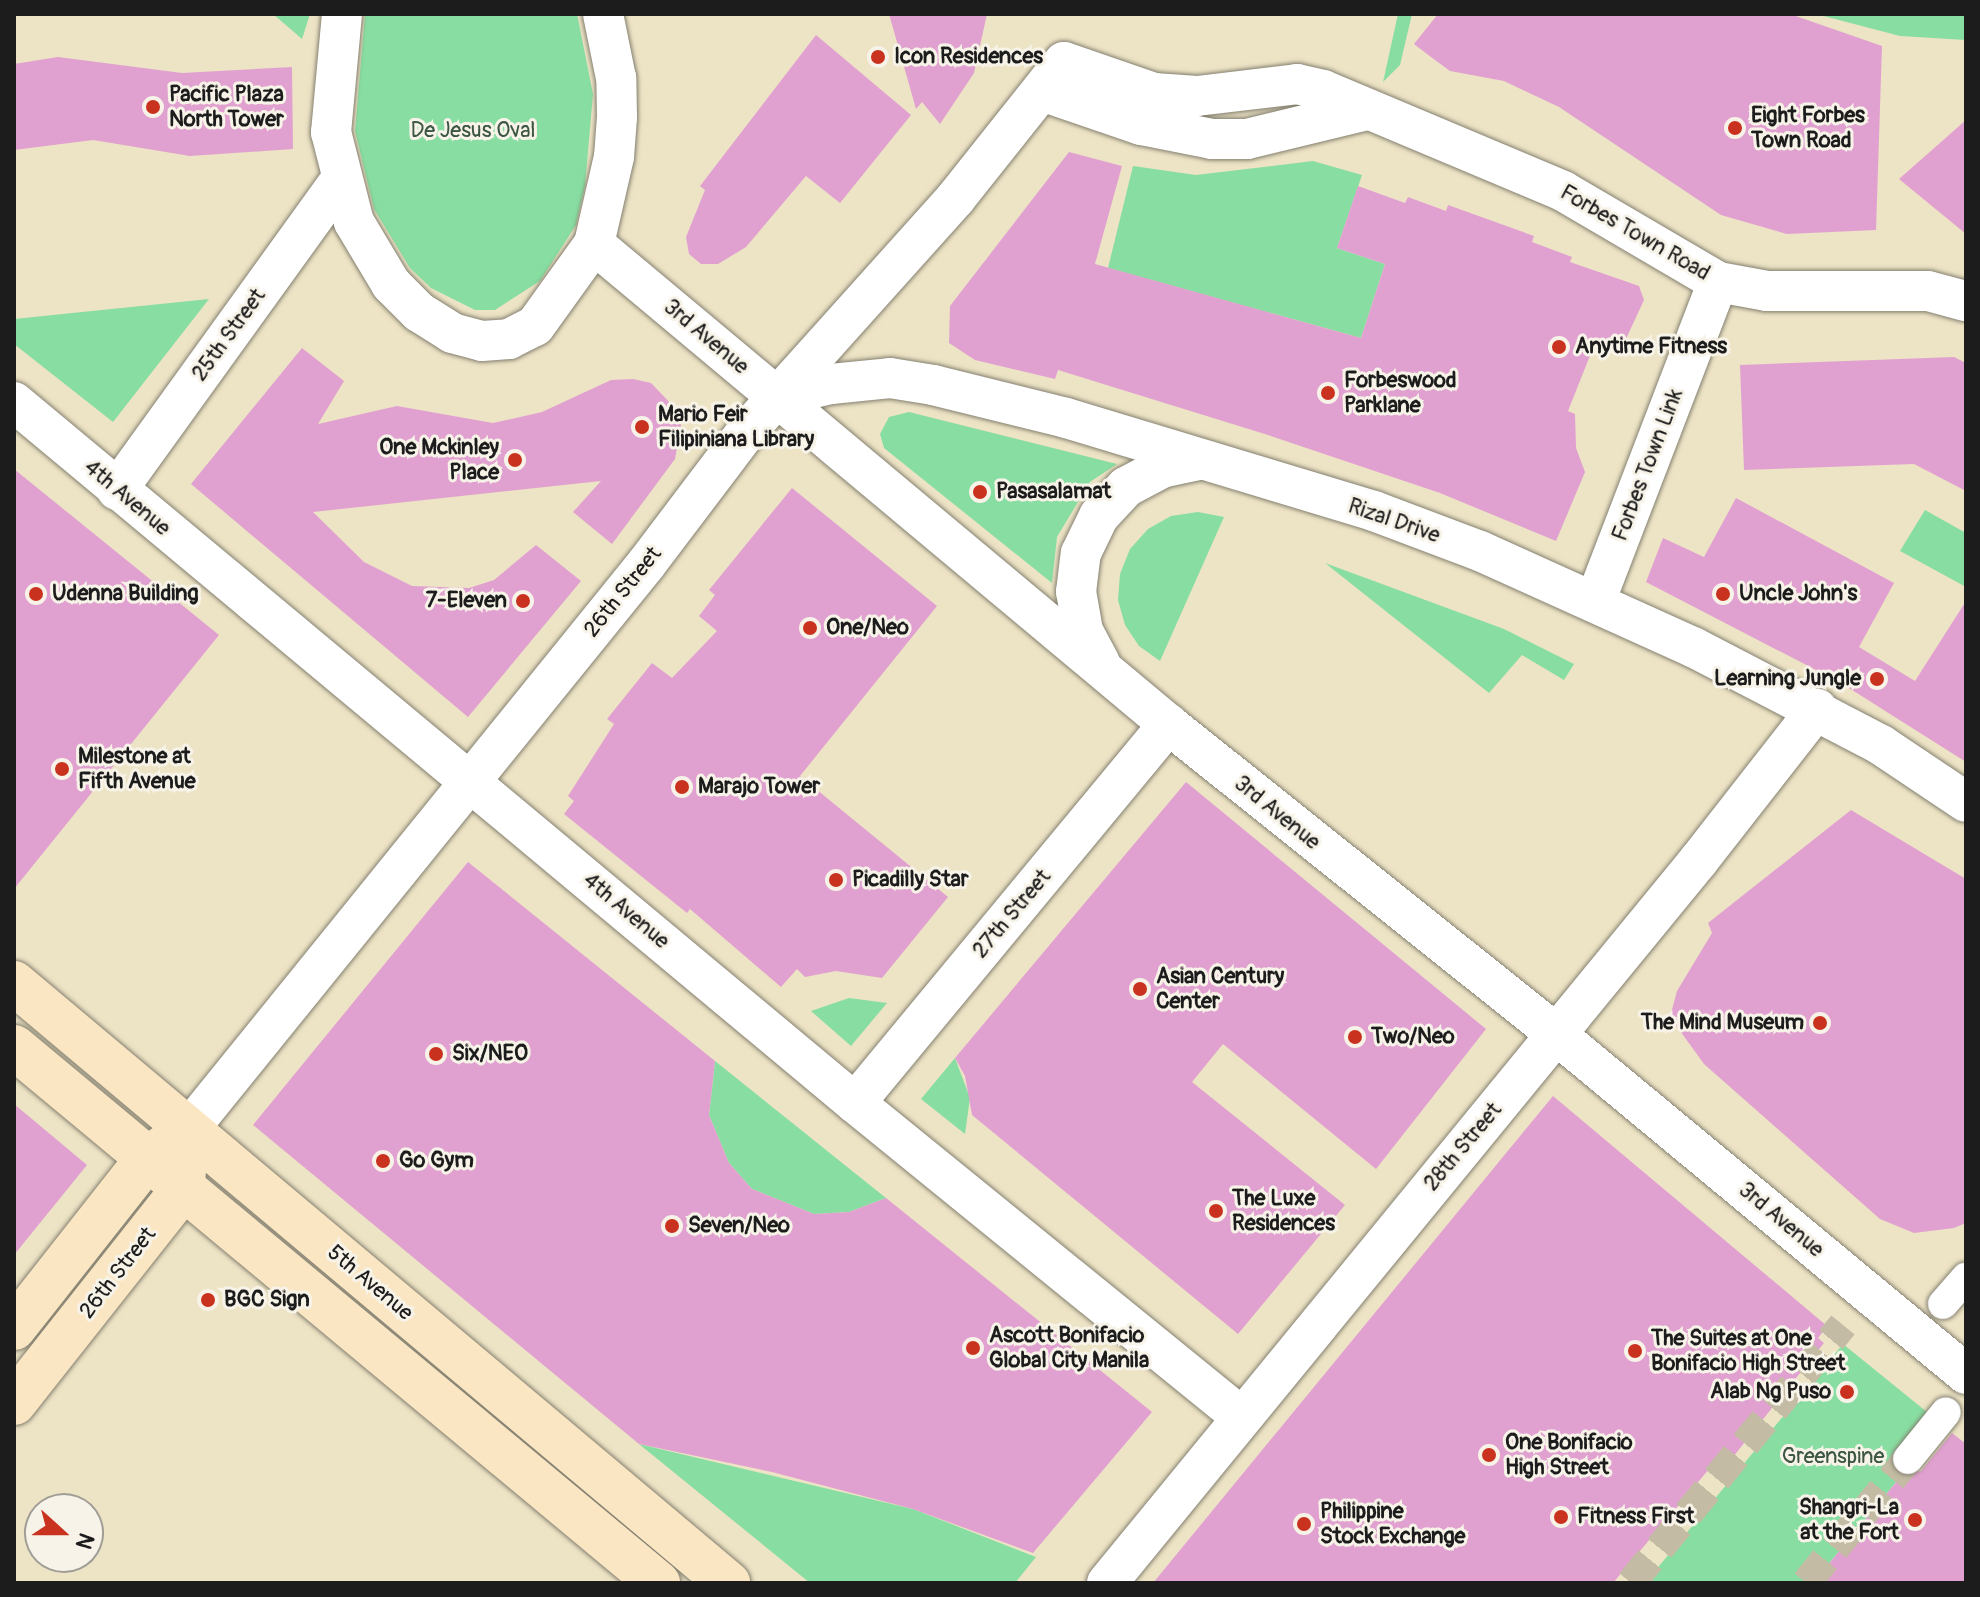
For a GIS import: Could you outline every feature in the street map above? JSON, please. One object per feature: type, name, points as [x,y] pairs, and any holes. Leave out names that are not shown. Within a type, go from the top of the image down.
[{"type":"main road","name":"5th Avenue","points":[[14,983],[728,1583]]},
{"type":"main road","points":[[14,1047],[182,1190],[658,1583]]},
{"type":"main road","name":"26th Street","points":[[14,1328],[146,1160],[189,1129]]},
{"type":"main road","points":[[182,1190],[189,1129]]},
{"type":"main road","name":"26th Street","points":[[14,1403],[182,1190]]},
{"type":"street","points":[[342,14],[331,132],[354,222],[391,284],[419,312],[452,333],[482,341],[509,339],[535,326],[594,244],[614,157],[617,117],[603,14]]},
{"type":"street","name":"Forbes Town Road","points":[[1053,76],[1154,93],[1197,96],[1297,84],[1495,159],[1563,191],[1718,282],[1795,292],[1928,291],[1966,301]]},
{"type":"street","name":"26th Street","points":[[189,1129],[777,396],[935,222],[1053,76]]},
{"type":"street","name":"25th Street","points":[[117,490],[341,179]]},
{"type":"street","name":"3rd Avenue","points":[[594,244],[1168,724],[1557,1035],[1966,1374]]},
{"type":"street","name":"Forbes Town Link","points":[[1595,602],[1718,282]]},
{"type":"street","name":"Rizal Drive","points":[[777,396],[831,384],[890,378],[1066,418],[1374,511],[1595,602],[1817,709],[1966,802]]},
{"type":"street","name":"4th Avenue","points":[[14,402],[855,1103],[1241,1417]]},
{"type":"street","points":[[1102,667],[1083,631],[1076,592],[1081,553],[1099,516],[1126,487],[1161,468],[1200,460]]},
{"type":"street","name":"28th Street","points":[[1107,1583],[1557,1035],[1817,709]]},
{"type":"street","name":"27th Street","points":[[855,1103],[1168,724]]},
{"type":"street","points":[[1943,1304],[1966,1278]]},
{"type":"street","points":[[1908,1459],[1946,1412]]},
{"type":"green space","points":[[273,14],[310,14],[302,39]]},
{"type":"green space","name":"De Jesus Oval","points":[[365,14],[577,14],[593,94],[585,186],[576,225],[540,281],[495,310],[475,310],[431,288],[410,268],[374,209],[355,131]]},
{"type":"green space","points":[[1398,14],[1412,14],[1400,65],[1383,82]]},
{"type":"green space","points":[[1816,14],[1966,14],[1966,40],[1900,36]]},
{"type":"green space","points":[[1313,161],[1362,175],[1337,248],[1385,264],[1361,338],[1108,268],[1133,166],[1196,175]]},
{"type":"green space","points":[[209,299],[113,422],[14,344],[14,319]]},
{"type":"green space","points":[[909,412],[1117,464],[1090,482],[1057,537],[1052,583],[884,448],[880,434],[889,417]]},
{"type":"green space","points":[[1925,510],[1966,533],[1966,587],[1900,551]]},
{"type":"green space","points":[[1198,512],[1224,517],[1160,661],[1139,646],[1125,625],[1118,600],[1120,574],[1130,549],[1148,529],[1171,516]]},
{"type":"green space","points":[[1325,563],[1504,629],[1574,664],[1564,680],[1522,655],[1489,693]]},
{"type":"green space","points":[[849,998],[887,1003],[851,1046],[811,1011]]},
{"type":"green space","points":[[955,1058],[970,1098],[965,1134],[921,1099]]},
{"type":"green space","points":[[715,1061],[886,1198],[849,1212],[814,1214],[752,1189],[729,1163],[709,1115]]},
{"type":"green space","name":"Greenspine","points":[[1843,1344],[1943,1425],[1813,1583],[1645,1583]]},
{"type":"green space","points":[[639,1444],[913,1509],[1036,1557],[1015,1583],[810,1583]]},
{"type":"building","points":[[889,14],[987,14],[974,73],[940,124],[922,102],[916,109]]},
{"type":"building","name":"Eight Forbes Town Road","points":[[1438,14],[1790,14],[1882,46],[1876,230],[1787,234],[1721,215],[1559,107],[1504,81],[1450,71],[1414,44]]},
{"type":"building","points":[[816,35],[911,115],[840,203],[806,176],[746,247],[718,264],[701,264],[689,254],[686,237],[705,190],[700,186]]},
{"type":"building","name":"Pacific Plaza North Tower","points":[[58,57],[182,73],[292,67],[293,149],[190,156],[93,140],[14,150],[14,64]]},
{"type":"building","points":[[1966,120],[1966,234],[1899,179]]},
{"type":"building","points":[[1069,152],[1122,166],[1095,264],[1361,338],[1385,264],[1337,248],[1358,186],[1405,203],[1408,197],[1446,211],[1448,205],[1534,236],[1532,242],[1572,257],[1570,262],[1639,286],[1644,300],[1625,341],[1620,340],[1616,350],[1595,343],[1568,411],[1575,414],[1576,448],[1585,472],[1556,541],[1440,493],[1268,435],[1058,370],[1055,379],[975,360],[949,343],[950,306]]},
{"type":"building","points":[[302,348],[344,381],[318,424],[397,406],[493,423],[542,412],[611,380],[633,379],[651,383],[674,407],[681,425],[675,459],[612,544],[573,512],[601,481],[313,512],[364,562],[412,586],[469,588],[494,580],[536,545],[581,581],[468,717],[191,484]]},
{"type":"building","points":[[1954,357],[1966,363],[1966,491],[1914,464],[1744,470],[1740,365]]},
{"type":"building","name":"Milestone at Fifth Avenue","points":[[14,469],[219,635],[14,889]]},
{"type":"building","points":[[792,488],[937,606],[800,776],[948,897],[882,978],[836,971],[805,977],[797,969],[781,987],[690,909],[687,913],[564,814],[574,801],[568,796],[614,724],[607,719],[652,663],[672,678],[717,631],[699,616],[715,595],[709,590]]},
{"type":"building","points":[[1736,498],[1894,583],[1859,647],[1915,681],[1966,601],[1966,762],[1841,683],[1646,582],[1663,538],[1704,557]]},
{"type":"building","points":[[1186,782],[1486,1029],[1376,1169],[1223,1044],[1192,1082],[1345,1205],[1238,1334],[972,1115],[965,1076],[955,1058]]},
{"type":"building","name":"The Mind Museum","points":[[1851,810],[1966,879],[1966,1223],[1954,1228],[1914,1233],[1880,1219],[1704,1064],[1670,1017],[1677,991],[1712,933],[1708,923]]},
{"type":"building","points":[[468,862],[715,1061],[709,1115],[729,1163],[752,1189],[814,1214],[849,1212],[886,1198],[1152,1412],[1033,1553],[913,1509],[772,1472],[639,1444],[253,1125]]},
{"type":"building","name":"The Suites at One Bonifacio High Street","points":[[1553,1096],[1827,1326],[1818,1338],[1824,1343],[1729,1462],[1720,1456],[1613,1583],[1153,1583]]},
{"type":"building","points":[[14,1104],[87,1165],[14,1255]]},
{"type":"building","name":"Shangri-La at the Fort","points":[[1952,1433],[1966,1444],[1966,1583],[1813,1583],[1902,1475],[1921,1471]]},
{"type":"tunnel","points":[[1631,1583],[1843,1325]]},
{"type":"tunnel","points":[[1806,1583],[1908,1459]]},
{"type":"place","name":"Icon Residences","points":[[878,57]]},
{"type":"place","name":"Pacific Plaza North Tower","points":[[153,107]]},
{"type":"place","name":"Eight Forbes Town Road","points":[[1735,128]]},
{"type":"place","name":"Anytime Fitness","points":[[1559,347]]},
{"type":"place","name":"Forbeswood Parklane","points":[[1328,393]]},
{"type":"place","name":"Mario Feir Filipiniana Library","points":[[642,427]]},
{"type":"place","name":"One Mckinley Place","points":[[515,460]]},
{"type":"place","name":"Pasasalamat","points":[[980,492]]},
{"type":"place","name":"Udenna Building","points":[[36,594]]},
{"type":"place","name":"Uncle John's","points":[[1723,594]]},
{"type":"place","name":"7-Eleven","points":[[523,601]]},
{"type":"place","name":"One/Neo","points":[[810,628]]},
{"type":"place","name":"Learning Jungle","points":[[1877,679]]},
{"type":"place","name":"Milestone at Fifth Avenue","points":[[62,769]]},
{"type":"place","name":"Marajo Tower","points":[[682,787]]},
{"type":"place","name":"Picadilly Star","points":[[836,880]]},
{"type":"place","name":"Asian Century Center","points":[[1140,989]]},
{"type":"place","name":"The Mind Museum","points":[[1820,1023]]},
{"type":"place","name":"Two/Neo","points":[[1355,1037]]},
{"type":"place","name":"Six/NEO","points":[[436,1054]]},
{"type":"place","name":"Go Gym","points":[[383,1161]]},
{"type":"place","name":"The Luxe Residences","points":[[1216,1211]]},
{"type":"place","name":"Seven/Neo","points":[[672,1226]]},
{"type":"place","name":"BGC Sign","points":[[208,1300]]},
{"type":"place","name":"Ascott Bonifacio Global City Manila","points":[[973,1348]]},
{"type":"place","name":"The Suites at One Bonifacio High Street","points":[[1635,1351]]},
{"type":"place","name":"Alab Ng Puso","points":[[1847,1392]]},
{"type":"place","name":"One Bonifacio High Street","points":[[1489,1455]]},
{"type":"place","name":"Fitness First","points":[[1561,1517]]},
{"type":"place","name":"Shangri-La at the Fort","points":[[1915,1520]]},
{"type":"place","name":"Philippine Stock Exchange","points":[[1304,1524]]}]
